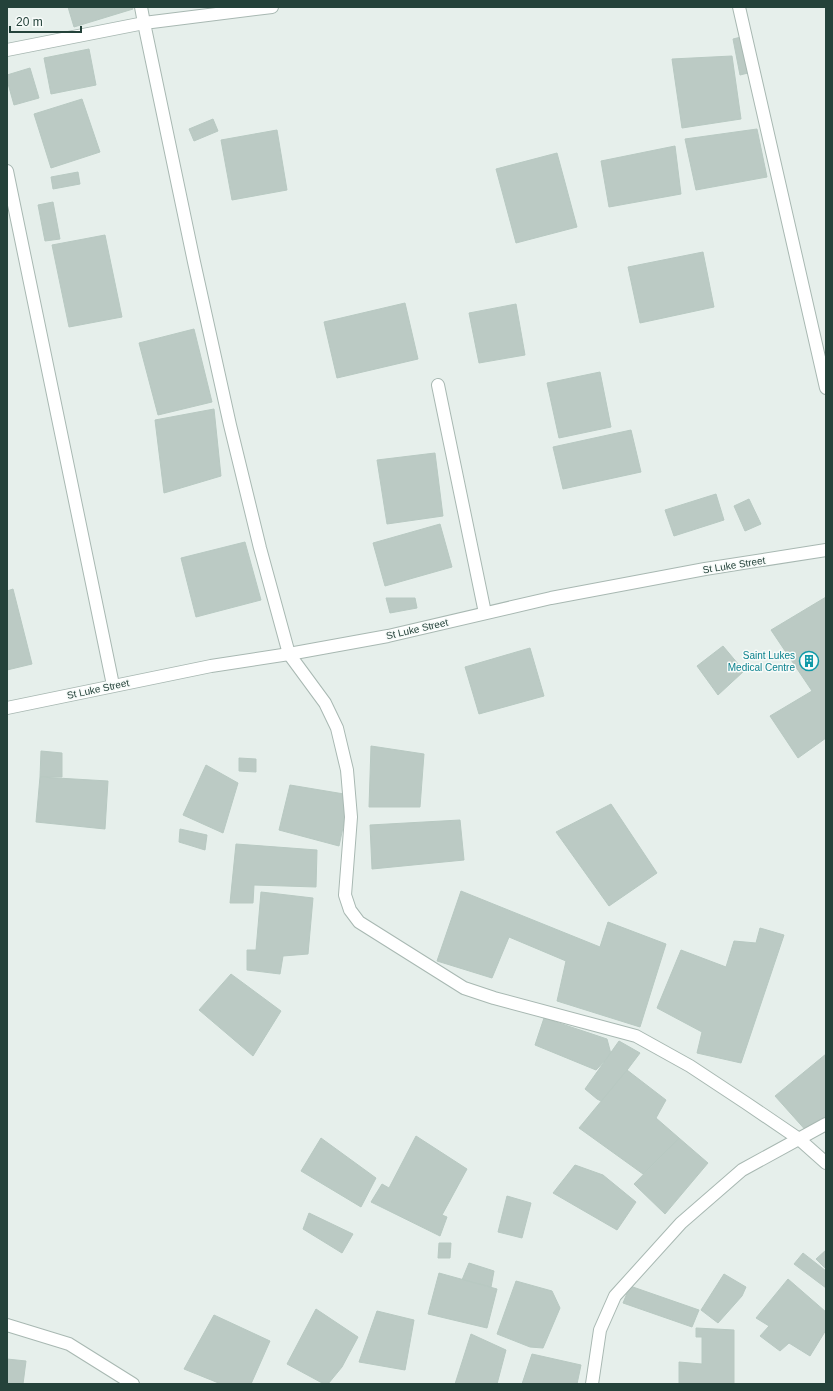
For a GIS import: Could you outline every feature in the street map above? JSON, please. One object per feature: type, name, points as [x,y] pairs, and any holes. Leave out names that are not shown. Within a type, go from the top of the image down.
[{"type":"street","points":[[140,7],[228,417],[260,548],[289,654],[325,703],[337,728],[347,770],[351,817],[345,895],[350,910],[359,922],[464,988],[494,998],[636,1036],[690,1066],[746,1103],[799,1139],[826,1163]]},
{"type":"street","points":[[7,50],[144,23],[272,7]]},
{"type":"street","points":[[739,7],[826,388]]},
{"type":"street","points":[[7,171],[113,685]]},
{"type":"street","points":[[438,386],[485,613]]},
{"type":"street","name":"St Luke Street","points":[[7,708],[211,666],[289,654],[388,636],[551,598],[705,569],[826,550]]},
{"type":"street","points":[[592,1384],[600,1330],[615,1296],[681,1223],[742,1170],[826,1124]]},
{"type":"street","points":[[7,1326],[69,1344],[133,1384]]},
{"type":"building","points":[[68,7],[132,7],[133,9],[74,27]]},
{"type":"building","points":[[741,37],[748,73],[740,75],[733,39]]},
{"type":"building","points":[[89,49],[96,85],[51,94],[44,58]]},
{"type":"building","points":[[732,56],[741,119],[682,128],[672,59]]},
{"type":"building","points":[[30,68],[39,98],[14,105],[7,75]]},
{"type":"building","points":[[82,99],[100,152],[51,168],[34,114]]},
{"type":"building","points":[[213,119],[218,131],[194,141],[189,129]]},
{"type":"building","points":[[757,129],[767,177],[696,190],[685,139]]},
{"type":"building","points":[[277,130],[287,190],[232,200],[221,140]]},
{"type":"building","points":[[675,146],[681,194],[609,207],[601,161]]},
{"type":"building","points":[[557,153],[577,227],[516,243],[496,169]]},
{"type":"building","points":[[78,172],[80,184],[53,189],[51,177]]},
{"type":"building","points":[[53,202],[60,239],[45,241],[38,205]]},
{"type":"building","points":[[105,235],[122,317],[69,327],[52,245]]},
{"type":"building","points":[[703,252],[714,307],[640,323],[628,267]]},
{"type":"building","points":[[405,303],[418,359],[337,378],[324,322]]},
{"type":"building","points":[[516,304],[525,355],[479,363],[469,313]]},
{"type":"building","points":[[194,329],[212,402],[158,415],[139,343]]},
{"type":"building","points":[[600,372],[611,427],[559,438],[547,383]]},
{"type":"building","points":[[214,409],[221,476],[164,493],[155,420]]},
{"type":"building","points":[[631,430],[641,472],[563,489],[553,447]]},
{"type":"building","points":[[435,453],[443,516],[387,524],[377,460]]},
{"type":"building","points":[[716,494],[724,520],[674,536],[665,510]]},
{"type":"building","points":[[749,499],[761,524],[745,531],[734,506]]},
{"type":"building","points":[[440,524],[452,567],[385,586],[373,543]]},
{"type":"building","points":[[245,542],[261,600],[196,617],[181,558]]},
{"type":"building","points":[[13,589],[32,664],[7,670],[7,591]]},
{"type":"building","name":"Saint Lukes Medical Centre","points":[[826,597],[826,738],[798,758],[770,716],[812,691],[771,630]]},
{"type":"building","points":[[386,598],[415,598],[417,608],[390,613]]},
{"type":"building","points":[[723,646],[744,671],[718,695],[697,666]]},
{"type":"building","points":[[530,648],[544,696],[479,714],[465,667]]},
{"type":"building","points":[[371,746],[424,754],[420,807],[369,807]]},
{"type":"building","points":[[41,751],[62,753],[62,777],[40,777]]},
{"type":"building","points":[[239,758],[256,759],[256,772],[239,771]]},
{"type":"building","points":[[206,765],[238,783],[223,833],[183,815]]},
{"type":"building","points":[[40,777],[108,781],[105,829],[36,822]]},
{"type":"building","points":[[290,785],[350,795],[339,846],[279,830]]},
{"type":"building","points":[[611,804],[657,873],[609,906],[556,832]]},
{"type":"building","points":[[460,820],[464,860],[372,869],[370,825]]},
{"type":"building","points":[[180,829],[207,835],[205,850],[179,842]]},
{"type":"building","points":[[236,844],[317,850],[316,887],[254,885],[253,903],[230,903]]},
{"type":"building","points":[[461,891],[600,947],[608,922],[666,944],[640,1027],[557,1001],[566,961],[509,937],[492,978],[437,961]]},
{"type":"building","points":[[261,892],[313,898],[308,954],[283,956],[280,974],[247,970],[247,950],[256,950]]},
{"type":"building","points":[[760,928],[784,935],[741,1063],[697,1053],[702,1032],[657,1008],[681,950],[726,967],[734,941],[756,943]]},
{"type":"building","points":[[231,974],[281,1011],[253,1056],[199,1010]]},
{"type":"building","points":[[544,1018],[607,1039],[611,1054],[596,1070],[535,1045]]},
{"type":"building","points":[[619,1041],[640,1053],[603,1102],[585,1089]]},
{"type":"building","points":[[826,1054],[826,1120],[809,1134],[775,1096]]},
{"type":"building","points":[[627,1070],[666,1100],[656,1118],[679,1138],[643,1174],[579,1128]]},
{"type":"building","points":[[416,1136],[467,1169],[442,1215],[447,1217],[440,1236],[371,1202],[382,1184],[389,1188]]},
{"type":"building","points":[[321,1138],[376,1178],[361,1207],[301,1171]]},
{"type":"building","points":[[679,1138],[708,1163],[665,1214],[634,1184]]},
{"type":"building","points":[[575,1165],[603,1175],[636,1202],[617,1230],[553,1193]]},
{"type":"building","points":[[507,1196],[531,1203],[522,1238],[498,1232]]},
{"type":"building","points":[[309,1213],[353,1234],[342,1253],[303,1229]]},
{"type":"building","points":[[439,1243],[451,1243],[450,1258],[438,1258]]},
{"type":"building","points":[[826,1250],[826,1269],[816,1259]]},
{"type":"building","points":[[803,1253],[826,1271],[826,1288],[794,1264]]},
{"type":"building","points":[[469,1263],[494,1271],[491,1287],[462,1280]]},
{"type":"building","points":[[439,1273],[497,1289],[487,1328],[428,1314]]},
{"type":"building","points":[[724,1274],[746,1287],[742,1296],[718,1323],[701,1310]]},
{"type":"building","points":[[788,1279],[826,1312],[826,1330],[810,1356],[789,1343],[780,1351],[760,1336],[769,1326],[756,1318]]},
{"type":"building","points":[[516,1281],[552,1291],[560,1308],[543,1348],[530,1347],[497,1334]]},
{"type":"building","points":[[630,1286],[699,1310],[692,1327],[623,1303]]},
{"type":"building","points":[[316,1309],[358,1337],[342,1367],[328,1384],[324,1384],[287,1364]]},
{"type":"building","points":[[377,1311],[414,1320],[405,1370],[359,1362]]},
{"type":"building","points":[[214,1315],[270,1341],[251,1384],[221,1384],[184,1369]]},
{"type":"building","points":[[696,1328],[734,1330],[734,1384],[679,1384],[679,1362],[702,1364],[702,1337],[696,1337]]},
{"type":"building","points":[[471,1334],[506,1350],[497,1384],[455,1384]]},
{"type":"building","points":[[532,1354],[581,1365],[577,1384],[522,1384]]},
{"type":"building","points":[[7,1359],[26,1361],[23,1384],[7,1384]]},
{"type":"place","name":"Saint Lukes Medical Centre","points":[[809,661]]}]
